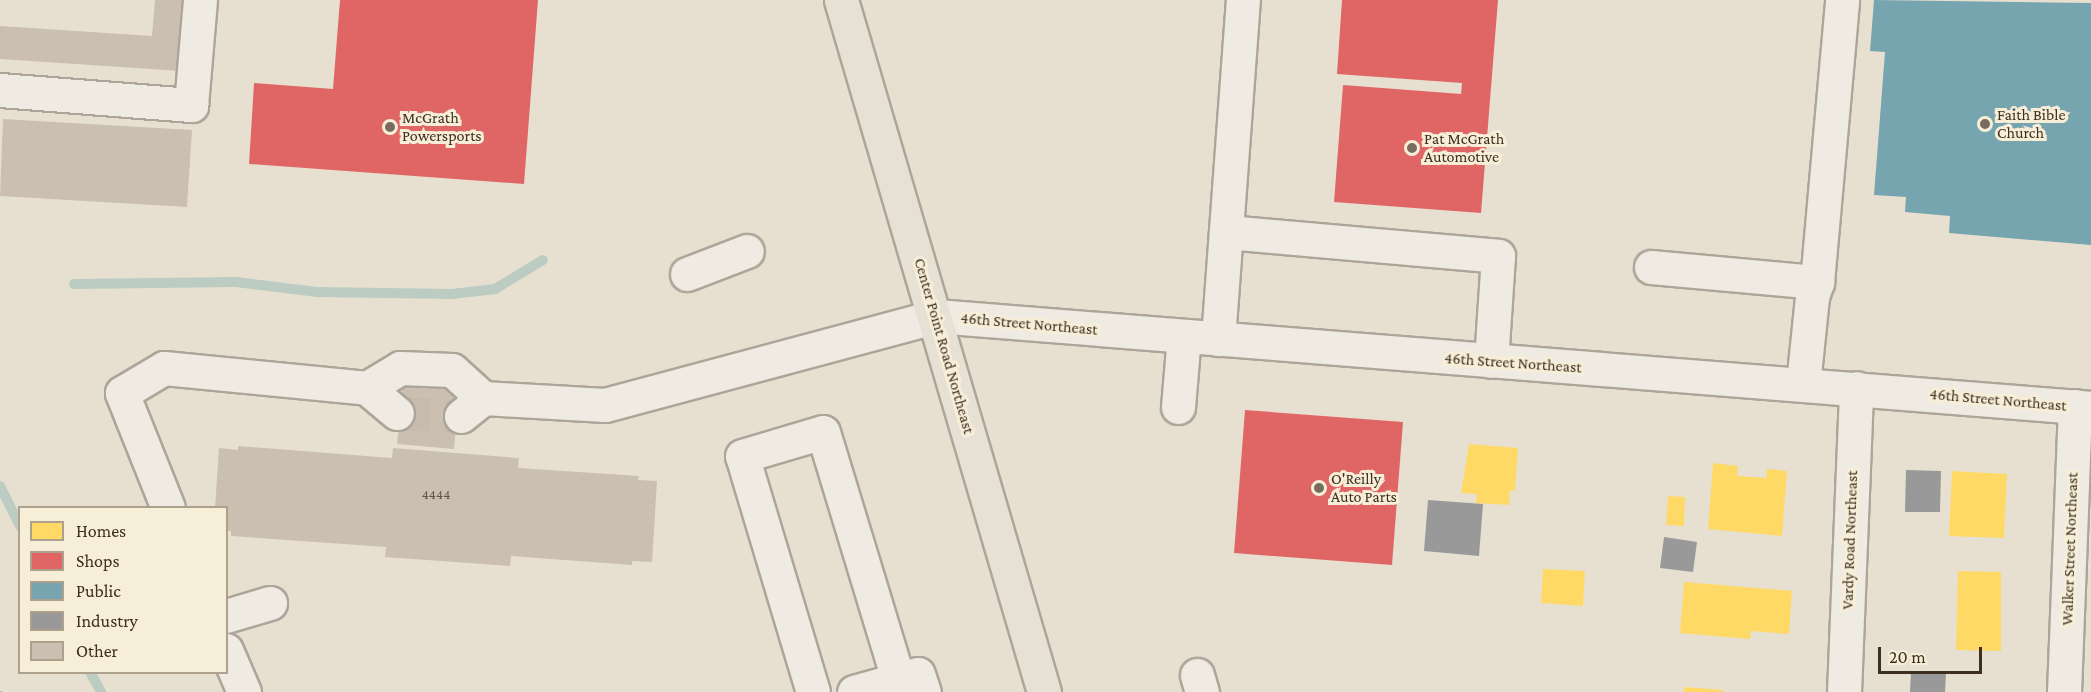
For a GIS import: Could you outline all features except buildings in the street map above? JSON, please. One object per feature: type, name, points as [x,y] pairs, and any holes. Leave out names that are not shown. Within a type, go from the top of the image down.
[{"type":"main road","name":"Center Point Road Northeast","points":[[841,0],[936,316],[1044,692]]},
{"type":"street","points":[[0,90],[192,105],[200,0]]},
{"type":"street","points":[[1218,339],[1244,0]]},
{"type":"street","points":[[1803,384],[1812,297],[1817,282],[1842,0]]},
{"type":"street","points":[[1226,232],[1498,256],[1491,362]]},
{"type":"street","points":[[687,274],[747,251]]},
{"type":"street","points":[[1651,267],[1817,282]]},
{"type":"street","name":"46th Street Northeast","points":[[367,388],[400,368],[452,370],[472,407],[605,405],[936,316],[1491,362],[1856,387],[2083,407]]},
{"type":"street","points":[[1178,407],[1184,336]]},
{"type":"street","points":[[168,506],[122,393],[164,368],[367,388],[397,413]]},
{"type":"street","name":"Vardy Road Northeast","points":[[1844,692],[1856,387]]},
{"type":"street","name":"Walker Street Northeast","points":[[2064,692],[2083,407]]},
{"type":"street","points":[[813,692],[742,456],[823,432],[911,686],[854,692]]},
{"type":"street","points":[[228,615],[270,603]]},
{"type":"street","points":[[228,655],[243,692]]},
{"type":"waterway","points":[[74,284],[236,282],[317,292],[452,294],[495,289],[543,260]]},
{"type":"waterway","points":[[0,486],[18,522]]},
{"type":"waterway","points":[[91,674],[101,692]]},
{"type":"tunnel","points":[[397,413],[461,416]]},
{"type":"place","name":"Faith Bible Church","points":[[1985,124]]},
{"type":"place","name":"McGrath Powersports","points":[[390,127]]},
{"type":"place","name":"Pat McGrath Automotive","points":[[1412,148]]},
{"type":"place","name":"O'Reilly Auto Parts","points":[[1319,488]]}]
